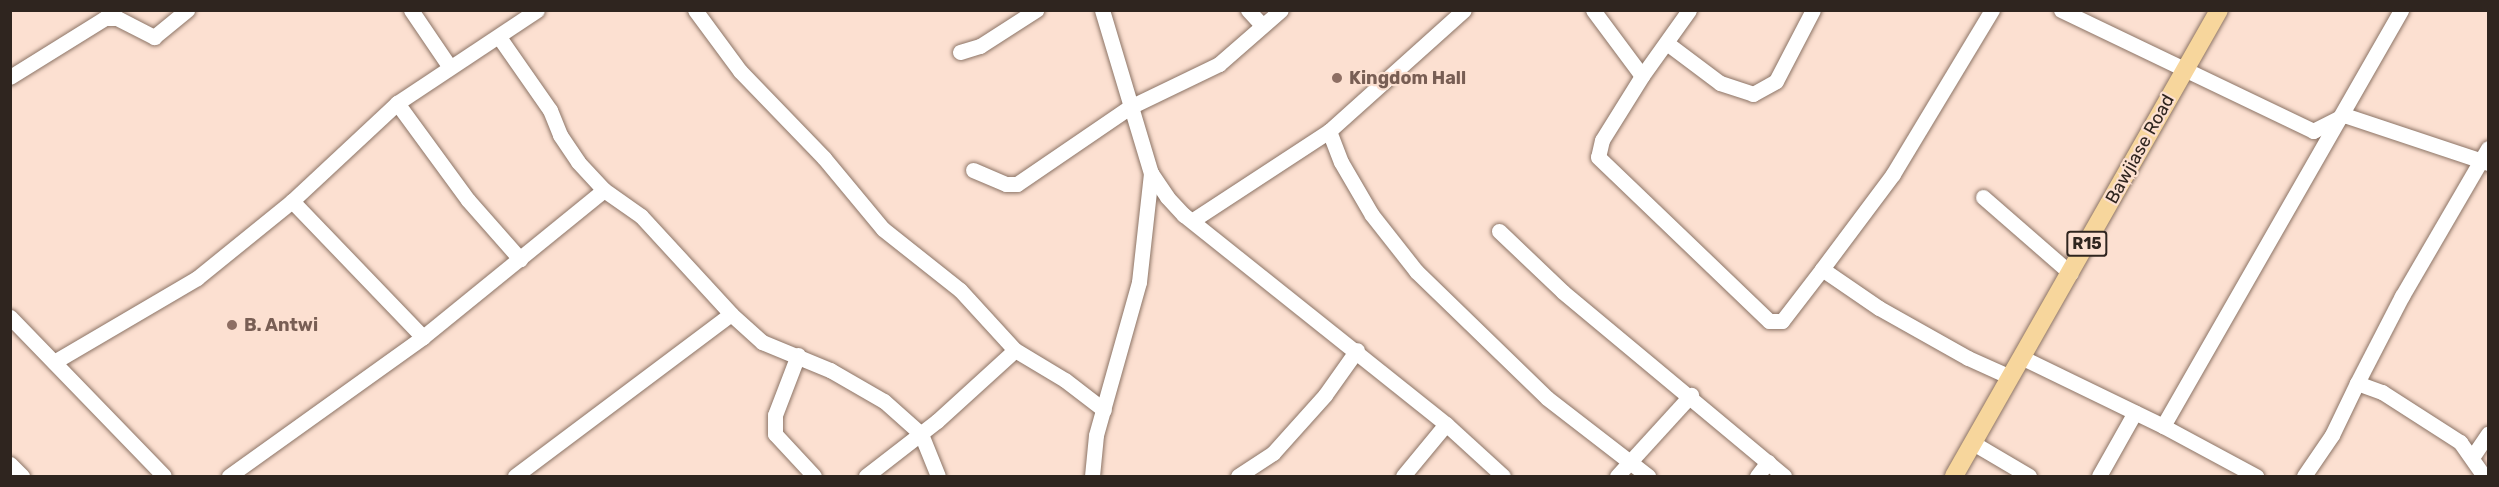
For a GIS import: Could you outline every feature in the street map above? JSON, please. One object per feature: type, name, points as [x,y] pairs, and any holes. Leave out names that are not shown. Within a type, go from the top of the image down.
[{"type":"main road","name":"Bawjiase Road","points":[[1954,477],[2020,357],[2220,10]]},
{"type":"street","points":[[10,77],[105,18],[117,18],[153,37],[187,10]]},
{"type":"street","points":[[411,10],[449,66]]},
{"type":"street","points":[[54,362],[197,278],[292,201],[397,103],[449,66],[500,37],[537,10]]},
{"type":"street","points":[[695,10],[746,78],[824,158],[884,229],[960,290],[1015,350],[1065,380],[1104,410]]},
{"type":"street","points":[[960,52],[980,46],[1036,10]]},
{"type":"street","points":[[1102,10],[1151,173],[1167,197],[1446,424],[1503,477]]},
{"type":"street","points":[[1248,10],[1262,25]]},
{"type":"street","points":[[973,170],[1006,184],[1017,184],[1130,107],[1219,64],[1281,10]]},
{"type":"street","points":[[1193,220],[1329,131],[1464,10]]},
{"type":"street","points":[[1593,10],[1642,76]]},
{"type":"street","points":[[1689,10],[1668,44],[1642,76],[1602,140],[1598,157],[1769,321],[1782,321],[1893,174],[1992,10]]},
{"type":"street","points":[[1668,44],[1720,83],[1753,93],[1776,81],[1813,10]]},
{"type":"street","points":[[2061,10],[2313,131],[2344,115],[2486,157],[2402,296],[2332,435],[2304,477]]},
{"type":"street","points":[[2163,426],[2344,115],[2401,10]]},
{"type":"street","points":[[500,37],[550,110],[566,144],[604,190],[641,216],[731,314],[762,342],[798,355],[884,401],[921,434],[938,477]]},
{"type":"street","points":[[397,103],[468,200],[520,259]]},
{"type":"street","points":[[1329,131],[1341,162],[1372,215],[1416,271],[1547,398],[1648,477]]},
{"type":"street","points":[[1092,477],[1104,410],[1139,282],[1151,173]]},
{"type":"street","points":[[229,477],[423,337],[604,190]]},
{"type":"street","points":[[1983,197],[2070,273]]},
{"type":"street","points":[[292,201],[423,337]]},
{"type":"street","points":[[1499,231],[1563,292],[1691,395],[1784,477]]},
{"type":"street","points":[[1822,269],[1879,308],[1968,358],[2010,377]]},
{"type":"street","points":[[515,477],[731,314]]},
{"type":"street","points":[[10,317],[164,477]]},
{"type":"street","points":[[866,477],[921,434],[1015,350]]},
{"type":"street","points":[[1238,477],[1273,453],[1326,394],[1357,350]]},
{"type":"street","points":[[798,355],[775,415],[775,434],[814,477]]},
{"type":"street","points":[[2020,357],[2163,426],[2256,477]]},
{"type":"street","points":[[2357,382],[2382,392],[2422,416],[2473,456],[2482,474]]},
{"type":"street","points":[[1617,477],[1629,460],[1691,395]]},
{"type":"street","points":[[2099,477],[2135,412]]},
{"type":"street","points":[[1403,477],[1446,424]]},
{"type":"street","points":[[2473,456],[2488,434]]},
{"type":"street","points":[[1973,443],[2029,477]]},
{"type":"street","points":[[1757,477],[1768,462]]},
{"type":"street","points":[[10,464],[22,477]]},
{"type":"place","name":"Kingdom Hall","points":[[1337,78]]},
{"type":"place","name":"B. Antwi","points":[[232,325]]}]
